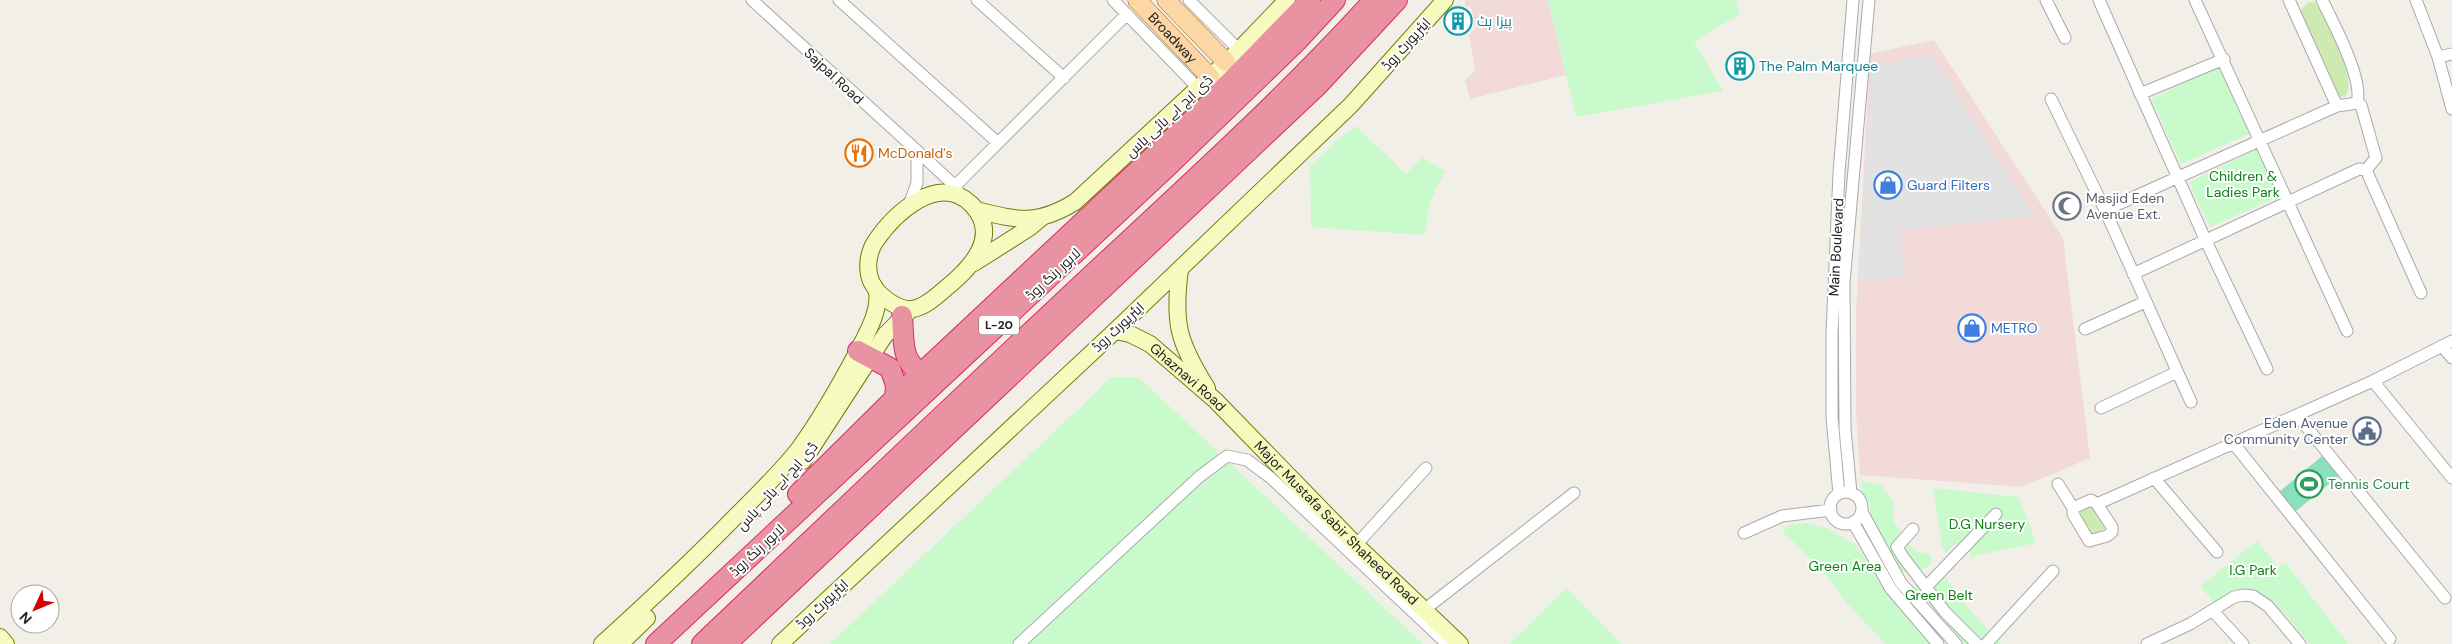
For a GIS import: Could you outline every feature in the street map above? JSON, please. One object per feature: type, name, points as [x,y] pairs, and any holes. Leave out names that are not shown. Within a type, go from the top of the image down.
[{"type":"highway","points":[[682,619],[697,593],[922,372],[1207,106],[1310,0]]},
{"type":"highway","name":"لاہور رنگ روڈ","points":[[656,644],[1167,167],[1298,40],[1335,0]]},
{"type":"highway","name":"لاہور رنگ روڈ","points":[[702,644],[1056,308],[1215,162],[1288,92],[1374,0]]},
{"type":"highway","points":[[726,644],[1318,85],[1397,0]]},
{"type":"highway","points":[[907,312],[908,362],[914,369],[922,372]]},
{"type":"highway","points":[[864,354],[890,368],[896,385],[895,398]]},
{"type":"main road","name":"Broadway","points":[[1166,0],[1232,56]]},
{"type":"main road","name":"ڈی ایچ اے بائی پاس","points":[[1041,218],[1061,211],[1075,202],[1204,83],[1287,0]]},
{"type":"main road","name":"ایئرپورٹ روڈ","points":[[780,644],[1352,105],[1445,0]]},
{"type":"main road","name":"Broadway","points":[[1132,7],[1204,83]]},
{"type":"main road","points":[[972,264],[980,251],[983,239],[982,225],[976,210],[959,192],[932,193],[908,208],[881,234],[871,252],[870,277],[877,291],[907,312],[941,292],[972,264],[1029,228],[1041,218]]},
{"type":"main road","points":[[976,210],[1016,220],[1041,218]]},
{"type":"main road","name":"Ghaznavi Road","points":[[1180,269],[1175,303],[1181,340],[1189,360],[1215,400]]},
{"type":"main road","points":[[602,644],[665,587],[782,469],[864,354],[873,319],[877,291]]},
{"type":"main road","name":"ڈی ایچ اے بائی پاس","points":[[620,644],[751,517],[805,459],[864,354],[907,312]]},
{"type":"main road","name":"Ghaznavi Road","points":[[1114,331],[1130,334],[1150,344],[1215,400]]},
{"type":"main road","name":"Major Mustafa Sabir Shaheed Road","points":[[1215,400],[1356,545],[1460,644]]},
{"type":"main road","points":[[0,637],[6,644]]},
{"type":"street","name":"Sajpal Road","points":[[752,0],[959,192]]},
{"type":"street","points":[[840,0],[996,142]]},
{"type":"street","points":[[977,0],[1064,78]]},
{"type":"street","points":[[959,192],[996,142],[1064,78],[1132,7],[1113,0]]},
{"type":"street","points":[[1189,0],[1232,56]]},
{"type":"street","name":"Main Boulevard","points":[[1839,494],[1832,416],[1832,334],[1840,164],[1853,0]]},
{"type":"street","name":"Main Boulevard","points":[[1852,493],[1845,429],[1844,283],[1869,0]]},
{"type":"street","points":[[2046,0],[2065,38]]},
{"type":"street","points":[[2100,0],[2205,239],[2267,369]]},
{"type":"street","points":[[2195,0],[2224,59],[2258,140],[2288,200],[2347,331]]},
{"type":"street","points":[[2322,0],[2340,36],[2354,77],[2359,95],[2356,103]]},
{"type":"street","points":[[2416,0],[2438,56],[2452,109]]},
{"type":"street","points":[[2293,1],[2336,106]]},
{"type":"street","points":[[2438,56],[2452,54]]},
{"type":"street","points":[[2140,94],[2224,59]]},
{"type":"street","points":[[2051,99],[2105,210],[2191,402]]},
{"type":"street","points":[[2105,210],[2336,106],[2356,103],[2361,105],[2376,158],[2366,170]]},
{"type":"street","points":[[908,208],[917,183],[917,151]]},
{"type":"street","points":[[2133,274],[2288,200],[2359,169],[2366,170]]},
{"type":"street","points":[[2366,170],[2421,293]]},
{"type":"street","points":[[2085,329],[2145,302]]},
{"type":"street","points":[[2097,504],[2373,381],[2447,344],[2452,358]]},
{"type":"street","points":[[2101,408],[2177,372]]},
{"type":"street","points":[[2373,381],[2452,478]]},
{"type":"street","points":[[2297,415],[2445,598]]},
{"type":"street","points":[[2234,444],[2390,639]]},
{"type":"street","points":[[1020,644],[1199,477],[1227,456],[1247,460],[1271,478],[1446,644]]},
{"type":"street","points":[[1356,545],[1426,468]]},
{"type":"street","points":[[2154,478],[2217,552]]},
{"type":"street","points":[[2058,484],[2073,508],[2073,514],[2089,541],[2107,536],[2112,532],[2112,527],[2097,504],[2091,500],[2073,508]]},
{"type":"street","points":[[1424,610],[1574,493]]},
{"type":"street","points":[[1862,512],[1853,522],[1839,522],[1831,510],[1832,501],[1839,494],[1852,493],[1860,500],[1862,512],[1896,586],[1956,644]]},
{"type":"street","points":[[1744,533],[1782,516],[1831,510]]},
{"type":"street","points":[[1926,587],[1996,514]]},
{"type":"street","points":[[1853,522],[1938,644]]},
{"type":"street","points":[[1913,529],[1897,547],[1946,612],[1977,644]]},
{"type":"street","points":[[1986,644],[2053,571]]},
{"type":"street","points":[[1896,586],[1916,574]]},
{"type":"street","points":[[2147,644],[2212,611],[2234,597],[2244,595],[2253,596],[2268,606],[2300,644]]},
{"type":"street","points":[[2212,611],[2243,644]]},
{"type":"shaded area","points":[[1465,0],[1548,0],[1566,75],[1470,99],[1465,80],[1475,71],[1469,34],[1476,28],[1471,7],[1465,6]]},
{"type":"shaded area","points":[[1934,40],[2063,238],[2090,458],[2022,487],[1860,475],[1856,412],[1856,313],[1870,54]]},
{"type":"shaded area","points":[[1931,55],[2035,216],[1899,230],[1906,277],[1858,280],[1872,66]]},
{"type":"green space","points":[[1548,0],[1736,0],[1740,14],[1694,42],[1723,91],[1576,117]]},
{"type":"green space","points":[[2309,2],[2314,2],[2320,10],[2340,48],[2348,76],[2348,88],[2345,97],[2339,96],[2302,15],[2301,10]]},
{"type":"green space","points":[[2219,66],[2249,134],[2181,164],[2151,99]]},
{"type":"green space","points":[[1356,126],[1406,174],[1422,157],[1445,171],[1430,202],[1425,235],[1311,227],[1310,167],[1336,141]]},
{"type":"green space","name":"Children & Ladies Park","points":[[2257,149],[2278,197],[2210,227],[2189,182]]},
{"type":"green space","points":[[1112,377],[1138,377],[1423,644],[830,644]]},
{"type":"green space","name":"Tennis Court","points":[[2322,456],[2339,476],[2296,511],[2279,492]]},
{"type":"green space","name":"Green Belt","points":[[1861,481],[1880,484],[1893,501],[1893,520],[1914,551],[1930,554],[1932,562],[1928,567],[1909,574],[1900,570],[1869,516],[1870,504],[1863,493]]},
{"type":"green space","name":"D.G Nursery","points":[[1933,488],[2019,497],[2036,543],[1977,555],[1971,559],[1970,549],[1960,543],[1953,545],[1946,553],[1942,547]]},
{"type":"green space","points":[[2088,506],[2102,518],[2105,528],[2100,533],[2091,533],[2079,516],[2080,510]]},
{"type":"green space","name":"Green Area","points":[[1806,523],[1827,528],[1857,546],[1895,603],[1929,644],[1885,644],[1847,603],[1820,568],[1782,531],[1788,525]]},
{"type":"green space","name":"I.G Park","points":[[2257,541],[2278,567],[2286,563],[2348,644],[2310,644],[2286,615],[2255,591],[2245,591],[2215,604],[2201,587],[2202,585]]},
{"type":"green space","name":"Green Belt","points":[[1938,575],[1946,578],[1959,598],[2001,644],[1964,644],[1916,593],[1915,586]]},
{"type":"green space","points":[[1567,588],[1621,644],[1509,644]]},
{"type":"place","name":"پیزا ہٹ","points":[[1458,21]]},
{"type":"place","name":"The Palm Marquee","points":[[1740,66]]},
{"type":"place","name":"McDonald's","points":[[859,153]]},
{"type":"place","name":"Guard Filters","points":[[1888,185]]},
{"type":"place","name":"Masjid Eden Avenue Ext.","points":[[2067,206]]},
{"type":"place","name":"METRO","points":[[1972,328]]},
{"type":"place","name":"Eden Avenue Community Center","points":[[2367,431]]},
{"type":"place","name":"Tennis Court","points":[[2309,484]]}]
